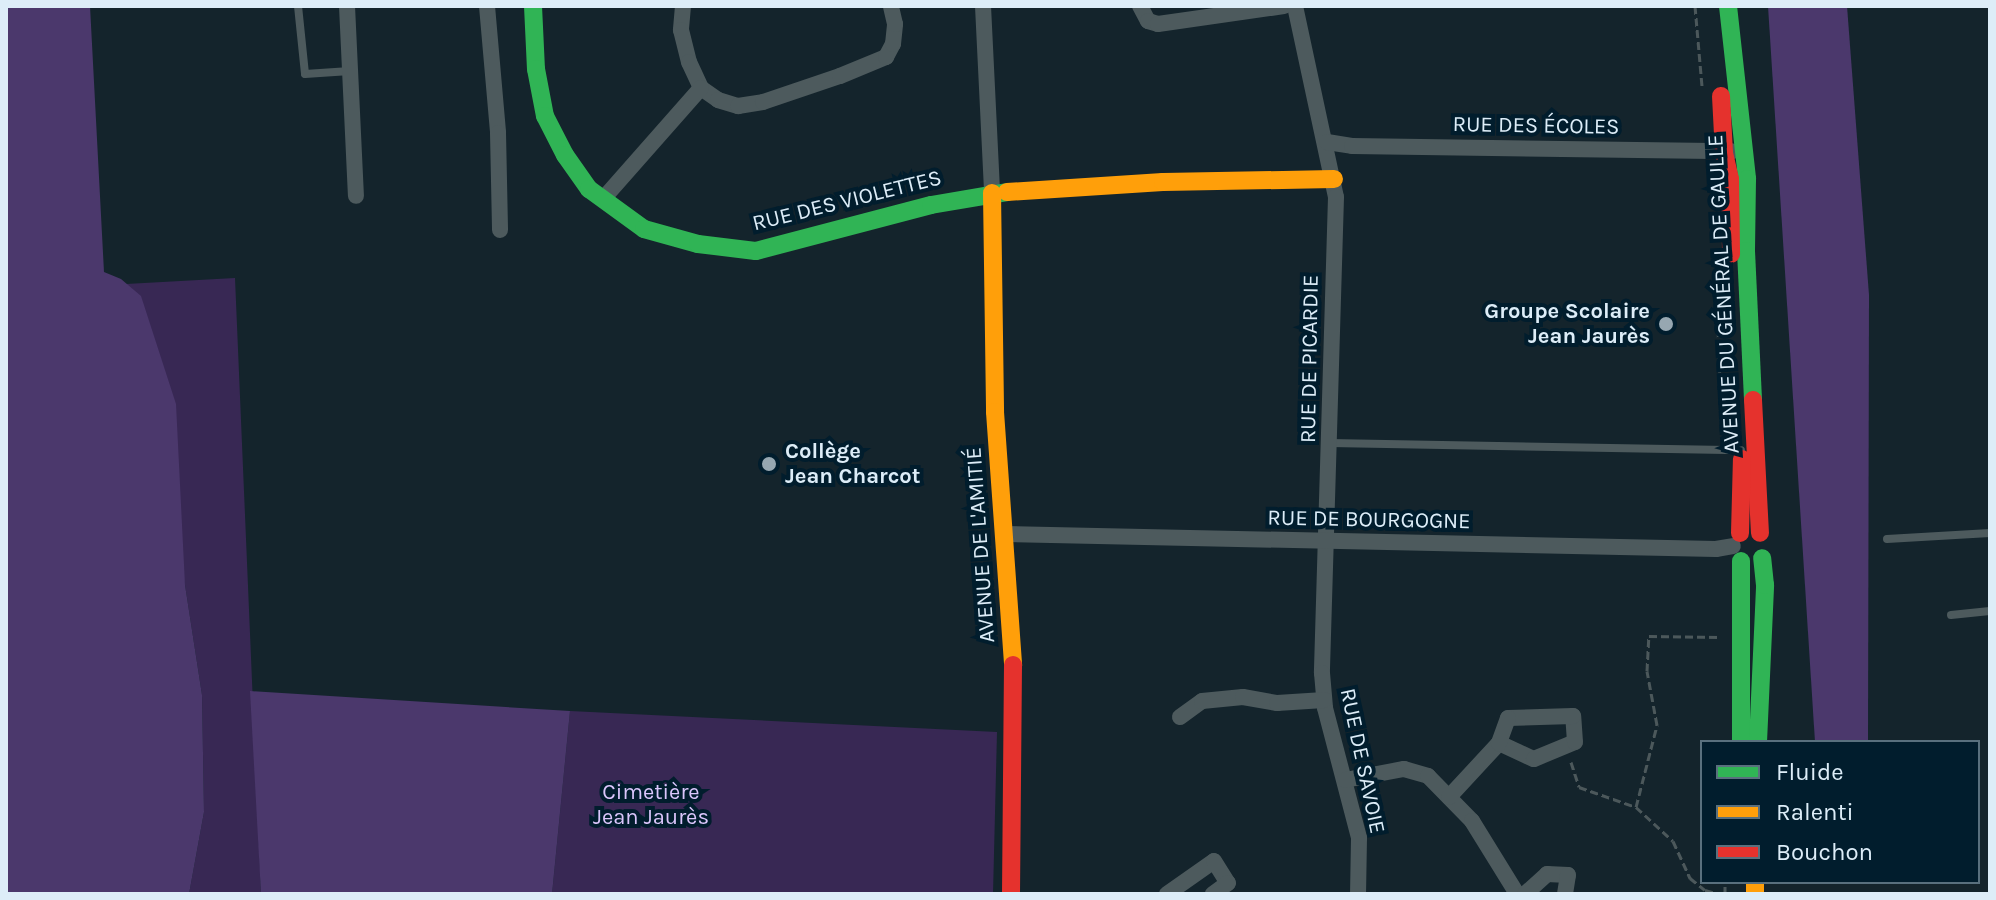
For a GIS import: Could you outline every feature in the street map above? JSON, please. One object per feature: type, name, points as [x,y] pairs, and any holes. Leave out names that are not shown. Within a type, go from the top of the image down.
[{"type":"street","points":[[347,6],[356,196]]},
{"type":"street","points":[[487,6],[498,133],[500,230]]},
{"type":"street","name":"RUE DES VIOLETTES","points":[[531,6],[536,69],[545,116],[589,189],[644,229],[698,244],[756,251],[931,205],[992,193]]},
{"type":"street","points":[[683,6],[681,30],[689,62],[701,88],[718,100],[738,106],[814,85],[886,57],[893,44],[895,24],[891,6]]},
{"type":"street","points":[[983,6],[992,193],[1163,182],[1334,179]]},
{"type":"street","points":[[1140,6],[1148,21],[1158,24],[1284,6]]},
{"type":"street","name":"RUE DE PICARDIE","points":[[1295,6],[1334,179],[1327,541]]},
{"type":"street","name":"AVENUE DU GÉNÉRAL DE GAULLE","points":[[1712,6],[1724,153],[1730,179],[1732,450],[1742,636],[1741,740]]},
{"type":"street","name":"AVENUE DU GÉNÉRAL DE GAULLE","points":[[1728,6],[1734,89],[1744,148],[1760,533],[1767,545],[1762,558]]},
{"type":"street","points":[[603,199],[701,88]]},
{"type":"street","name":"RUE DES ÉCOLES","points":[[1327,142],[1352,146],[1724,153],[1744,148]]},
{"type":"street","name":"AVENUE DE L'AMITIÉ","points":[[992,193],[995,412],[1014,676],[1011,894]]},
{"type":"street","points":[[1758,740],[1765,585],[1762,558],[1755,563],[1738,546],[1752,530],[1760,533]]},
{"type":"street","name":"RUE DE BOURGOGNE","points":[[1004,534],[1716,549],[1738,546]]},
{"type":"street","name":"RUE DE SAVOIE","points":[[1327,541],[1322,673],[1324,700],[1359,838],[1358,894]]},
{"type":"street","points":[[1180,717],[1202,701],[1243,697],[1277,703],[1324,700]]},
{"type":"street","points":[[1449,797],[1499,743],[1508,718],[1573,716],[1575,742],[1565,748],[1534,759],[1499,743]]},
{"type":"street","points":[[1345,780],[1404,769],[1428,776],[1472,821],[1517,894]]},
{"type":"street","points":[[1172,893],[1214,861],[1228,883],[1213,894]]},
{"type":"street","points":[[1525,894],[1547,874],[1568,875],[1565,894]]},
{"type":"lane","points":[[298,6],[305,74],[350,71]]},
{"type":"lane","points":[[1330,443],[1732,450]]},
{"type":"lane","points":[[1887,539],[1990,533]]},
{"type":"lane","points":[[1951,615],[1990,611]]},
{"type":"path","points":[[1695,6],[1703,94]]},
{"type":"path","points":[[1716,260],[1732,450]]},
{"type":"path","points":[[1636,807],[1657,725],[1647,671],[1649,636],[1742,636]]},
{"type":"path","points":[[1565,748],[1579,787],[1636,807],[1673,841],[1690,878],[1705,890],[1719,894]]},
{"type":"green space","points":[[235,278],[261,894],[189,894],[204,812],[202,695],[185,585],[126,284]]},
{"type":"green space","name":"Cimetière Jean Jaurès","points":[[570,711],[997,732],[993,894],[552,894]]},
{"type":"shaded area","points":[[6,6],[90,6],[104,272],[121,279],[141,296],[176,404],[185,585],[202,695],[204,812],[189,894],[6,894]]},
{"type":"shaded area","points":[[1768,6],[1847,6],[1869,295],[1868,740],[1815,740]]},
{"type":"shaded area","points":[[250,691],[570,711],[552,894],[261,894]]},
{"type":"traffic: fast","points":[[533,6],[536,69],[545,116],[565,155],[589,189],[644,229],[698,244],[756,251],[931,205],[1007,192]]},
{"type":"traffic: fast","points":[[1728,6],[1747,179],[1746,251],[1753,400]]},
{"type":"traffic: fast","points":[[1758,740],[1765,585],[1762,558]]},
{"type":"traffic: fast","points":[[1741,561],[1741,740]]},
{"type":"traffic: slow","points":[[1007,192],[1163,182],[1334,179]]},
{"type":"traffic: slow","points":[[992,193],[995,412],[1013,665]]},
{"type":"traffic: slow","points":[[1755,884],[1755,894]]},
{"type":"traffic: jam","points":[[1721,96],[1724,153],[1730,179],[1731,254]]},
{"type":"traffic: jam","points":[[1753,400],[1760,533]]},
{"type":"traffic: jam","points":[[1740,533],[1742,459]]},
{"type":"traffic: jam","points":[[1011,894],[1013,665]]},
{"type":"place","name":"Groupe Scolaire Jean Jaurès","points":[[1666,324]]},
{"type":"place","name":"Collège Jean Charcot","points":[[769,464]]}]
